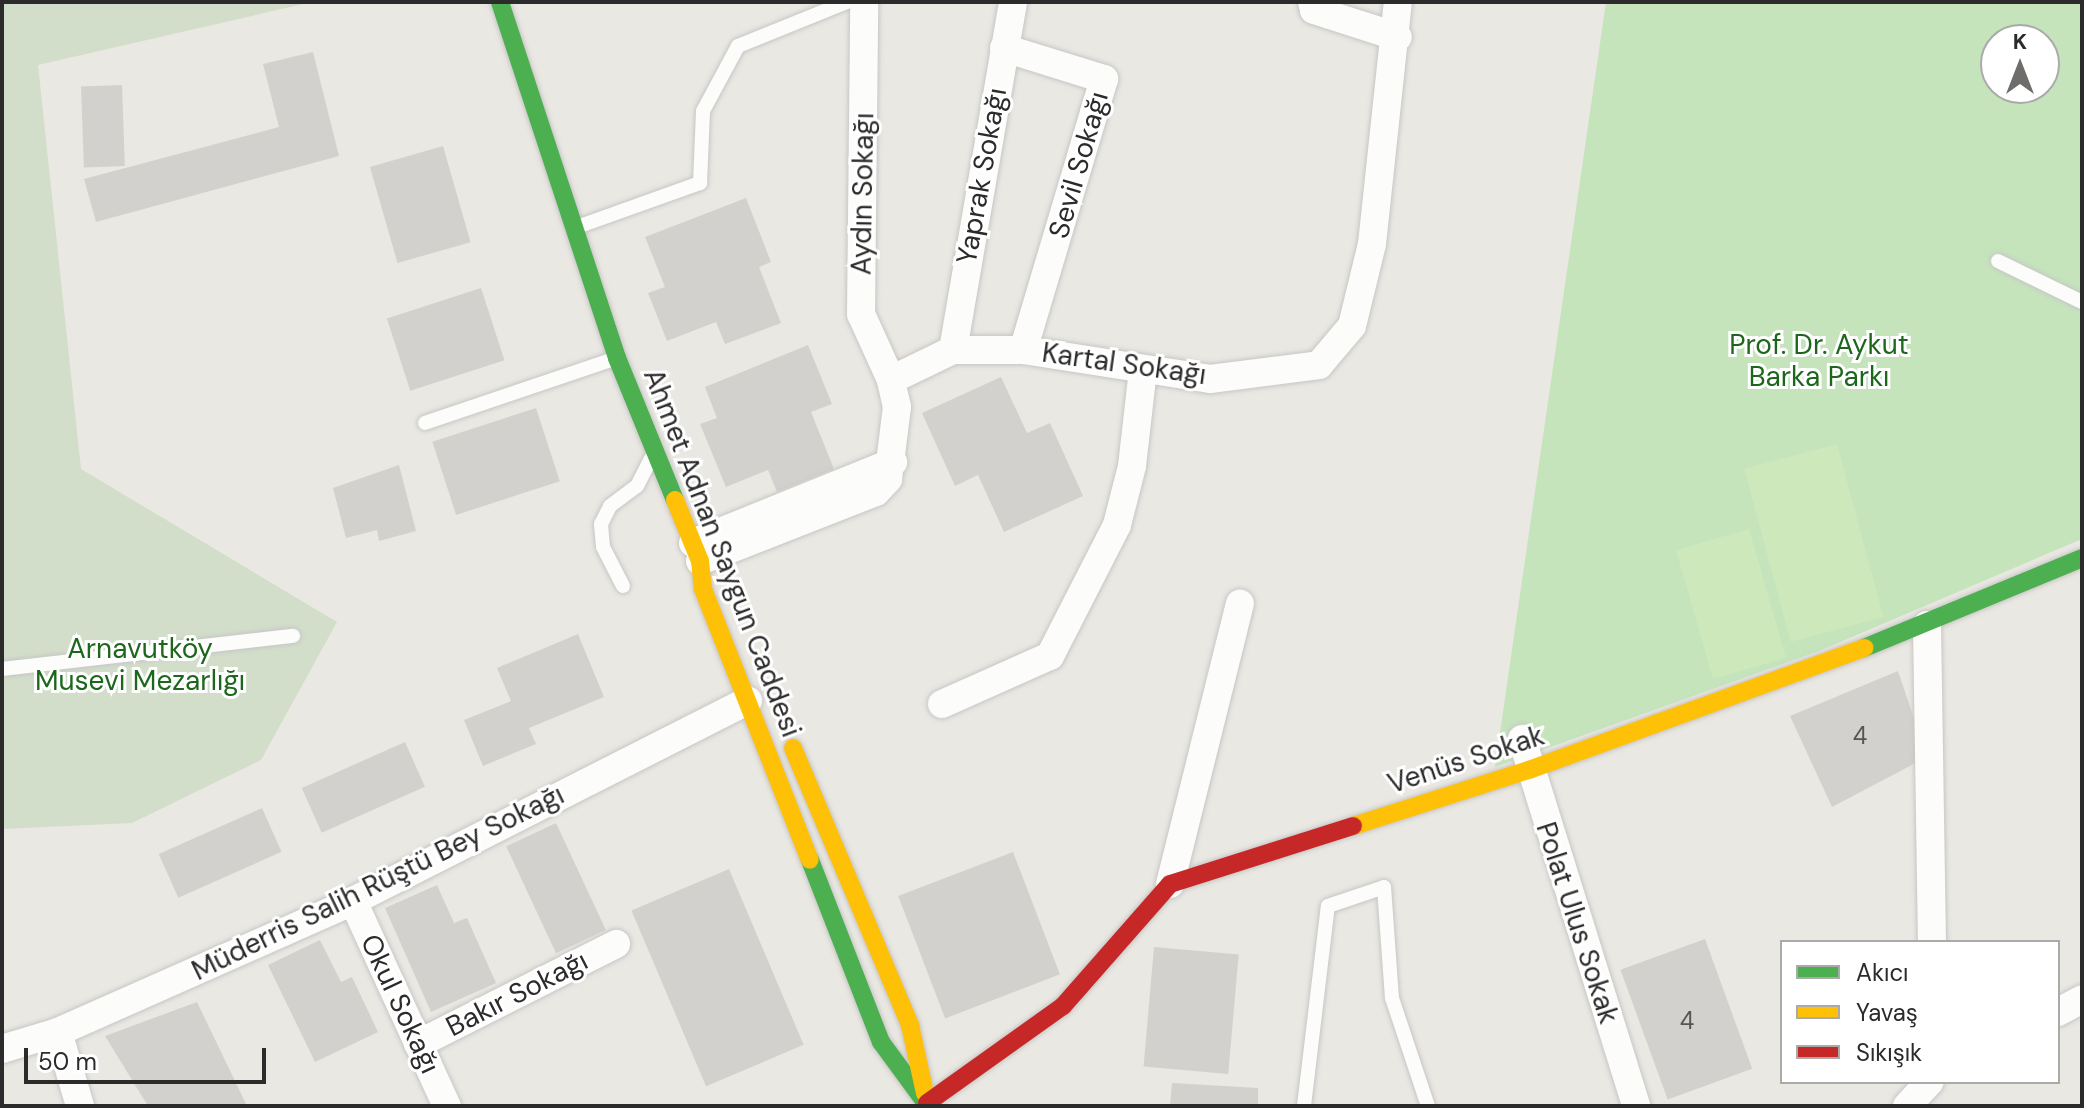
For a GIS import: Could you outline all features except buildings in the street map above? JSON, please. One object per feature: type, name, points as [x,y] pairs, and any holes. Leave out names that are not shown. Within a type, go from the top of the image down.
[{"type":"main road","name":"Ahmet Adnan Saygun Caddesi","points":[[500,2],[617,358],[697,552],[703,589],[754,698],[881,1042],[928,1104]]},
{"type":"main road","points":[[697,552],[717,577],[738,621]]},
{"type":"main road","name":"Venüs Sokak","points":[[1170,884],[1529,770],[1927,625],[2082,558]]},
{"type":"main road","points":[[788,734],[910,1025],[928,1104],[1063,1006],[1170,884]]},
{"type":"street","name":"Aydın Sokağı","points":[[697,552],[876,492],[888,479],[893,462],[897,407],[891,380],[861,314],[864,2]]},
{"type":"street","name":"Yaprak Sokağı","points":[[953,350],[1013,2]]},
{"type":"street","points":[[1312,2],[1314,10],[1398,37]]},
{"type":"street","name":"Kartal Sokağı","points":[[891,380],[953,350],[1023,350],[1210,379],[1319,365],[1352,326],[1372,244],[1398,37],[1398,2]]},
{"type":"street","name":"Sevil Sokağı","points":[[1004,48],[1104,79],[1023,350]]},
{"type":"street","points":[[942,704],[1050,656],[1117,525],[1132,466],[1143,370]]},
{"type":"street","points":[[1170,884],[1240,604]]},
{"type":"street","points":[[1927,625],[1932,940]]},
{"type":"street","name":"Müderris Salih Rüştü Bey Sokağı","points":[[2,1049],[58,1032],[353,901],[754,698]]},
{"type":"street","name":"Polat Ulus Sokak","points":[[1522,739],[1529,770],[1636,1106]]},
{"type":"street","name":"Okul Sokağı","points":[[353,901],[447,1106]]},
{"type":"street","name":"Bakır Sokağı","points":[[418,1044],[616,944]]},
{"type":"street","points":[[58,1032],[80,1106]]},
{"type":"street","points":[[1907,1106],[1927,1084]]},
{"type":"lane","points":[[572,228],[630,212],[700,183],[703,111],[738,46],[847,2]]},
{"type":"lane","points":[[1998,261],[2082,302]]},
{"type":"lane","points":[[425,423],[617,358]]},
{"type":"lane","points":[[623,586],[603,547],[601,524],[610,506],[637,486],[655,451]]},
{"type":"lane","points":[[2,669],[293,636]]},
{"type":"lane","points":[[1304,1106],[1328,906],[1384,887],[1392,998],[1428,1106]]},
{"type":"green space","name":"Arnavutköy Musevi Mezarlığı","points":[[2,2],[312,2],[38,65],[81,469],[337,622],[261,760],[132,823],[2,829]]},
{"type":"green space","name":"Prof. Dr. Aykut Barka Parkı","points":[[1606,2],[2082,2],[2082,539],[1819,651],[1495,767]]},
{"type":"green space","points":[[1837,444],[1883,617],[1791,642],[1744,469]]},
{"type":"green space","points":[[1749,529],[1786,658],[1713,679],[1676,550]]},
{"type":"traffic: fast","points":[[500,2],[617,358],[675,500]]},
{"type":"traffic: fast","points":[[1864,648],[2082,558]]},
{"type":"traffic: fast","points":[[810,860],[881,1042],[928,1106]]},
{"type":"traffic: slow","points":[[675,500],[700,561],[703,589],[810,860]]},
{"type":"traffic: slow","points":[[1353,826],[1529,770],[1864,648]]},
{"type":"traffic: slow","points":[[793,748],[910,1025],[925,1093]]},
{"type":"traffic: jam","points":[[927,1103],[1063,1006],[1170,884],[1353,826]]}]
